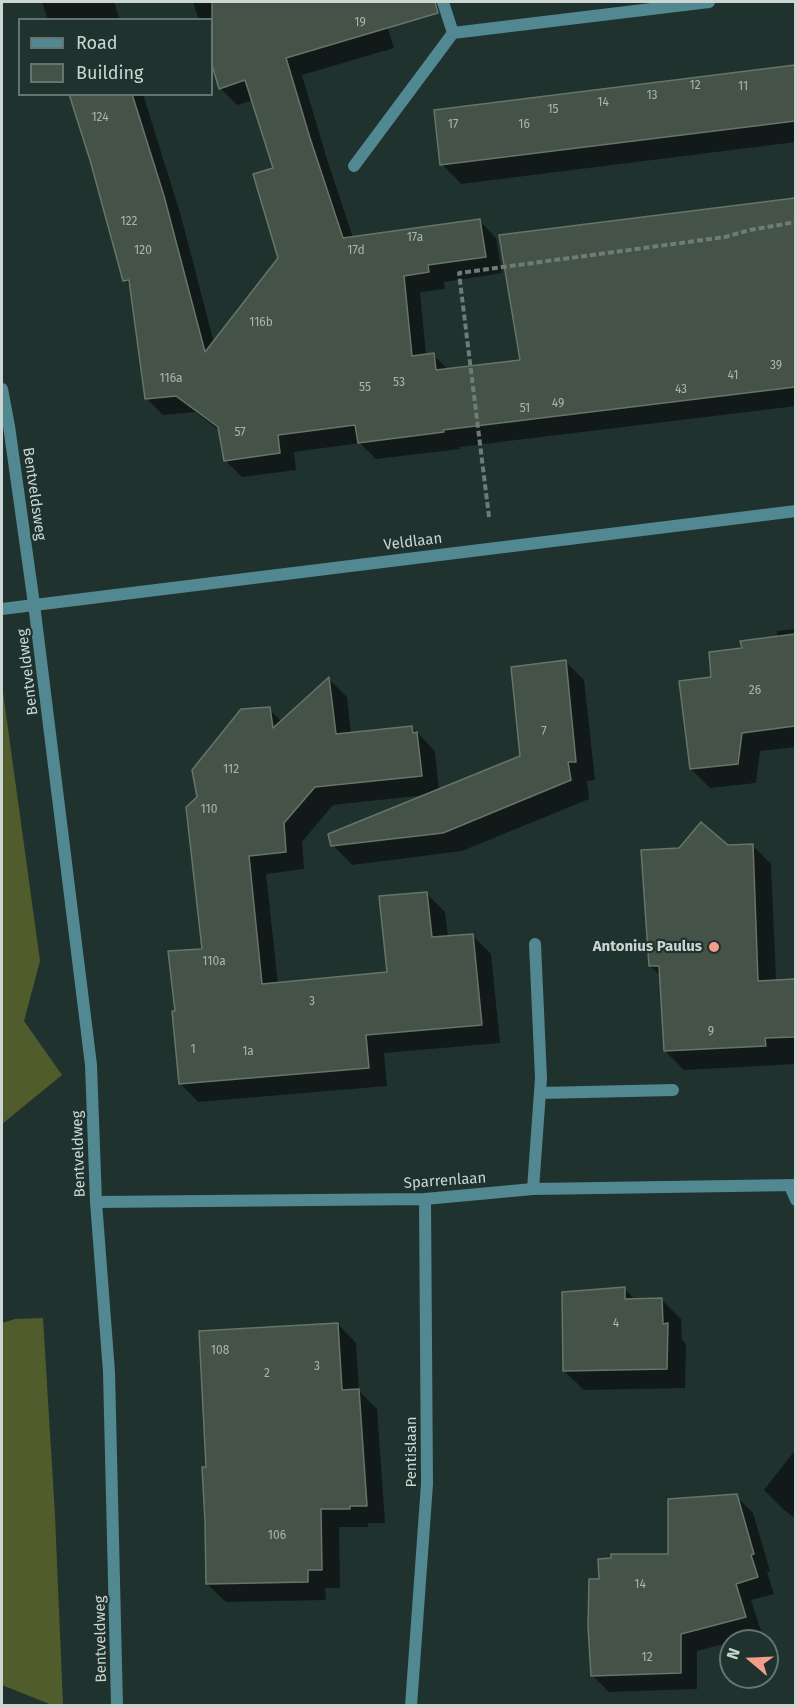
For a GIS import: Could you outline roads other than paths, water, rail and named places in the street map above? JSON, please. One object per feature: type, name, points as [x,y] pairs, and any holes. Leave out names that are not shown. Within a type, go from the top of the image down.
[{"type":"street","points":[[443,2],[453,33]]},
{"type":"street","points":[[354,166],[453,33],[667,4],[709,2]]},
{"type":"street","name":"Bentveldsweg","points":[[2,389],[34,604]]},
{"type":"street","name":"Veldlaan","points":[[2,609],[795,511]]},
{"type":"street","name":"Bentveldweg","points":[[34,604],[91,1065],[96,1202],[109,1372],[117,1706]]},
{"type":"street","points":[[533,1189],[541,1078],[535,944]]},
{"type":"street","points":[[540,1092],[673,1090]]},
{"type":"street","points":[[793,1186],[795,1200]]},
{"type":"street","name":"Sparrenlaan","points":[[96,1202],[425,1199],[533,1189],[793,1186]]},
{"type":"street","name":"Pentislaan","points":[[411,1706],[427,1484],[425,1199]]},
{"type":"place","name":"Antonius Paulus","points":[[714,947]]}]
